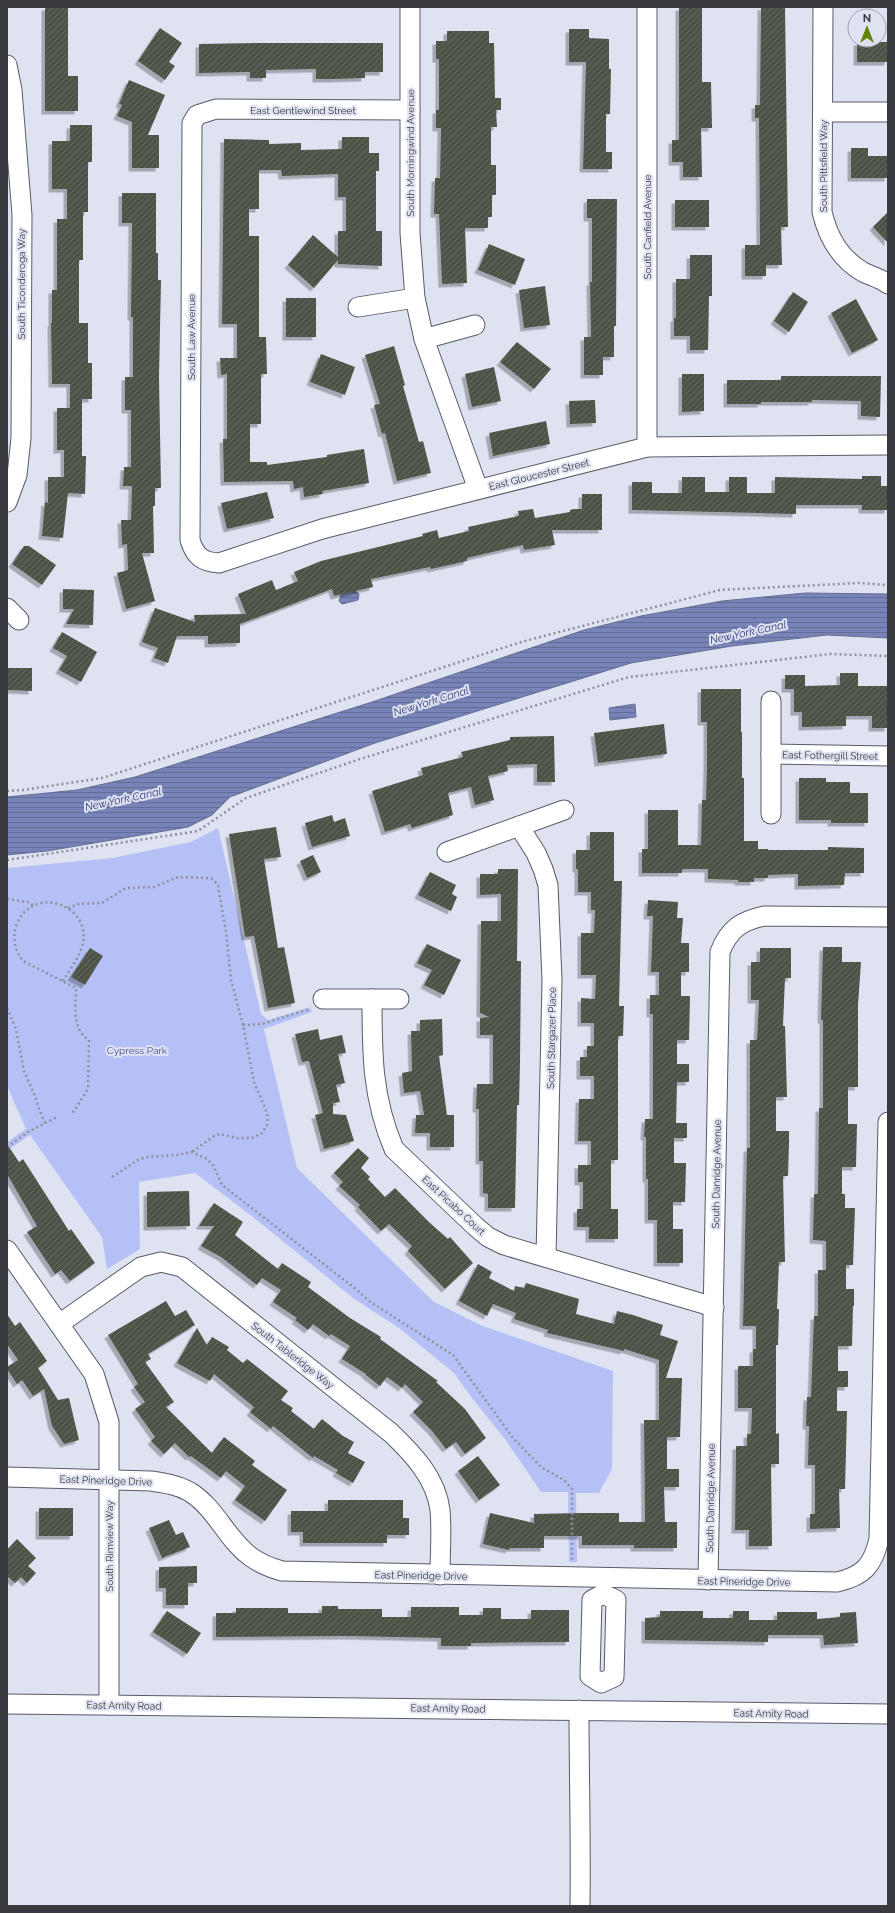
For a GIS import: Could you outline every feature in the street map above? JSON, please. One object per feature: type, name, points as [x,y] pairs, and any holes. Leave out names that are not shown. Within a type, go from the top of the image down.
[{"type":"street","name":"South Morningwind Avenue","points":[[410,7],[410,233],[415,298],[424,339],[478,489]]},
{"type":"street","name":"South Canfield Avenue","points":[[647,7],[647,447]]},
{"type":"street","name":"South Pittsfield Way","points":[[823,7],[824,112],[822,212],[827,232],[837,250],[862,271],[888,284]]},
{"type":"street","name":"South Ticonderoga Way","points":[[7,66],[12,90],[22,215],[21,438],[16,476],[7,502]]},
{"type":"street","name":"East Gentlewind Street","points":[[197,115],[216,110],[410,110]]},
{"type":"street","name":"South Pittsfield Way","points":[[824,112],[888,112]]},
{"type":"street","name":"South Law Avenue","points":[[197,115],[192,123],[191,133],[190,540],[193,550],[199,558]]},
{"type":"street","points":[[358,307],[415,298]]},
{"type":"street","points":[[424,339],[475,325]]},
{"type":"street","name":"East Gloucester Street","points":[[199,558],[208,563],[219,563],[322,529],[647,447],[888,445]]},
{"type":"street","points":[[771,701],[771,814]]},
{"type":"street","name":"East Fothergill Street","points":[[771,754],[888,756]]},
{"type":"street","points":[[447,852],[564,810]]},
{"type":"street","name":"South Stargazer Place","points":[[520,826],[536,853],[548,886],[552,980],[546,1257]]},
{"type":"street","name":"South Danridge Avenue","points":[[708,1580],[720,952],[725,939],[747,920],[764,916],[888,917]]},
{"type":"street","points":[[318,1004],[372,999],[399,999]]},
{"type":"street","name":"East Picabo Court","points":[[372,999],[372,1061],[374,1078],[387,1132],[394,1149],[488,1237],[504,1244],[714,1307]]},
{"type":"street","name":"East Pineridge Drive","points":[[7,1477],[151,1481],[169,1484],[190,1492],[206,1506],[238,1546],[251,1557],[265,1566],[282,1572],[440,1575],[604,1586],[708,1580],[837,1582],[850,1579],[865,1570],[875,1556],[879,1539],[888,1122]]},
{"type":"street","name":"South Rimview Way","points":[[7,1250],[94,1374],[109,1422],[110,1705]]},
{"type":"street","name":"South Tableridge Way","points":[[59,1324],[141,1267],[161,1262],[182,1267],[391,1433],[410,1451],[435,1489],[440,1510],[440,1575]]},
{"type":"street","points":[[601,1710],[602,1683],[614,1677],[616,1600],[604,1586]]},
{"type":"street","name":"East Amity Road","points":[[7,1704],[888,1714]]},
{"type":"street","points":[[579,1710],[579,1800],[582,1825],[580,1906]]},
{"type":"path","points":[[7,790],[23,790],[102,778],[521,642],[720,590],[859,583],[888,584]]},
{"type":"path","points":[[7,860],[198,831],[246,798],[360,759],[629,677],[830,654],[888,656]]},
{"type":"path","points":[[68,908],[79,904],[102,902],[126,888],[154,887],[178,877],[210,878],[214,880],[218,886],[226,932],[231,980],[243,1025],[254,1082],[268,1117],[266,1130],[252,1138],[244,1139],[220,1134],[214,1136],[192,1152],[177,1155],[147,1157],[134,1162],[112,1177]]},
{"type":"path","points":[[7,899],[28,902],[33,906]]},
{"type":"path","points":[[63,981],[80,952],[84,941],[80,920],[68,908],[55,902],[33,906],[24,912],[18,920],[14,938],[15,946],[23,961],[76,988],[76,1026],[79,1032],[89,1040],[88,1089],[72,1114]]},
{"type":"path","points":[[243,1025],[262,1024],[318,1004]]},
{"type":"path","points":[[7,1008],[16,1029],[24,1071],[45,1123]]},
{"type":"path","points":[[7,1147],[57,1117]]},
{"type":"path","points":[[192,1152],[207,1159],[213,1165],[222,1185],[357,1290],[369,1301],[447,1350],[458,1360],[513,1438],[541,1467],[569,1484],[572,1489],[572,1565]]},
{"type":"green space","name":"Cypress Park","points":[[218,828],[261,1014],[268,1020],[310,1007],[312,1012],[264,1029],[297,1168],[434,1302],[480,1325],[613,1371],[612,1469],[599,1493],[576,1493],[577,1562],[569,1562],[568,1492],[541,1492],[505,1439],[454,1373],[399,1328],[353,1298],[258,1221],[195,1173],[139,1182],[140,1249],[107,1269],[102,1237],[30,1135],[7,1151],[7,1142],[26,1129],[7,1086],[7,868],[112,858],[191,842]]},
{"type":"water","points":[[355,591],[359,594],[358,600],[342,604],[339,601],[341,595]]},
{"type":"water","name":"New York Canal","points":[[805,593],[888,594],[888,638],[827,635],[732,646],[631,663],[375,743],[230,797],[212,815],[188,827],[47,851],[7,855],[7,797],[77,790],[135,777],[372,702],[584,630],[641,616],[722,601]]},
{"type":"water","points":[[635,704],[636,717],[610,720],[609,708]]},
{"type":"building","points":[[45,7],[68,7],[68,76],[78,76],[78,111],[45,111]]},
{"type":"building","points":[[679,7],[702,7],[702,82],[711,82],[712,128],[701,128],[702,177],[683,177],[683,162],[672,162],[672,140],[679,140]]},
{"type":"building","points":[[761,7],[785,7],[788,227],[781,227],[782,265],[766,265],[766,276],[745,276],[745,245],[760,245],[759,118],[755,118],[755,105],[760,105]]},
{"type":"building","points":[[160,28],[182,43],[169,62],[175,66],[165,80],[138,61]]},
{"type":"building","points":[[569,29],[589,29],[589,38],[609,39],[609,69],[611,69],[610,114],[606,114],[606,152],[612,152],[612,169],[583,169],[586,62],[569,62]]},
{"type":"building","points":[[447,31],[489,31],[489,43],[494,43],[495,98],[501,98],[501,110],[496,110],[497,127],[491,127],[491,165],[496,165],[496,195],[492,195],[492,217],[488,217],[488,228],[465,228],[467,283],[442,284],[439,214],[434,214],[435,178],[440,178],[441,128],[436,128],[436,110],[439,110],[439,59],[436,59],[436,41],[447,41]]},
{"type":"building","points":[[888,42],[888,62],[857,62],[857,48],[887,48]]},
{"type":"building","points":[[383,43],[383,72],[365,72],[365,78],[334,79],[316,79],[316,69],[266,70],[266,78],[250,78],[250,72],[199,73],[199,44]]},
{"type":"building","points":[[129,80],[165,95],[148,135],[159,135],[159,168],[132,168],[132,122],[117,116],[122,105],[119,104]]},
{"type":"building","points":[[70,125],[92,125],[92,162],[88,162],[88,212],[83,212],[83,260],[79,260],[79,323],[88,323],[88,363],[92,363],[92,399],[82,399],[82,456],[86,456],[85,494],[68,493],[63,538],[42,536],[45,502],[48,503],[48,477],[64,477],[64,450],[57,450],[57,408],[70,408],[70,384],[52,384],[51,323],[52,290],[57,290],[57,219],[67,219],[67,189],[52,189],[52,141],[70,141]]},
{"type":"building","points":[[342,137],[369,137],[369,153],[379,153],[379,171],[376,171],[376,231],[382,231],[382,266],[338,264],[338,260],[314,288],[288,265],[313,235],[338,257],[338,231],[346,231],[346,197],[338,197],[338,174],[282,176],[281,170],[259,170],[259,209],[249,209],[249,236],[259,236],[259,337],[266,337],[267,374],[261,374],[261,424],[250,424],[250,462],[267,462],[267,465],[327,457],[327,455],[364,449],[369,483],[322,491],[323,494],[304,497],[303,487],[294,489],[293,481],[224,482],[223,439],[227,439],[227,374],[221,375],[220,358],[237,358],[237,324],[222,324],[224,139],[269,140],[269,144],[301,143],[301,150],[342,149]]},
{"type":"building","points":[[851,148],[868,148],[868,156],[888,156],[888,178],[851,178]]},
{"type":"building","points":[[122,193],[156,193],[156,253],[158,253],[158,280],[161,280],[159,377],[161,488],[155,488],[155,506],[153,506],[154,553],[142,553],[155,601],[126,609],[117,573],[128,570],[127,544],[122,545],[121,520],[131,520],[132,486],[123,486],[124,467],[131,467],[131,410],[125,410],[125,377],[133,377],[133,317],[131,317],[132,223],[122,223]]},
{"type":"building","points":[[587,199],[617,199],[616,326],[614,326],[614,357],[603,357],[603,375],[584,375],[584,337],[591,337],[590,282],[592,282],[592,218],[587,218]]},
{"type":"building","points":[[675,200],[709,200],[709,227],[675,227]]},
{"type":"building","points":[[888,212],[888,243],[873,227]]},
{"type":"building","points":[[489,244],[525,259],[515,285],[478,270]]},
{"type":"building","points":[[690,255],[712,255],[712,296],[709,296],[708,350],[690,350],[690,336],[674,336],[674,318],[676,318],[676,279],[690,279]]},
{"type":"building","points":[[545,286],[550,325],[524,328],[519,290]]},
{"type":"building","points":[[793,292],[808,302],[789,332],[774,321]]},
{"type":"building","points":[[286,298],[316,298],[316,337],[286,337]]},
{"type":"building","points":[[856,299],[878,340],[852,353],[831,313]]},
{"type":"building","points":[[517,342],[551,369],[534,389],[500,362]]},
{"type":"building","points":[[394,346],[405,385],[403,386],[419,442],[423,441],[431,473],[397,481],[385,433],[382,434],[374,405],[380,404],[365,355]]},
{"type":"building","points":[[321,354],[355,367],[345,395],[310,382]]},
{"type":"building","points":[[494,367],[501,401],[472,407],[465,374]]},
{"type":"building","points":[[682,374],[704,374],[704,411],[682,412]]},
{"type":"building","points":[[781,376],[881,376],[880,417],[861,416],[861,401],[812,400],[812,402],[727,404],[727,380],[781,380]]},
{"type":"building","points":[[595,400],[596,423],[570,424],[569,401]]},
{"type":"building","points":[[546,421],[550,444],[493,456],[489,433]]},
{"type":"building","points":[[862,476],[881,476],[881,486],[888,486],[888,510],[862,510],[862,505],[796,505],[796,514],[632,510],[632,482],[652,482],[652,493],[682,493],[682,477],[705,477],[705,492],[729,492],[729,477],[747,477],[747,493],[775,493],[775,477],[862,479]]},
{"type":"building","points":[[267,492],[274,518],[227,529],[221,503]]},
{"type":"building","points":[[582,494],[602,494],[602,530],[552,530],[555,545],[524,550],[523,545],[467,558],[467,561],[431,569],[430,567],[371,579],[373,587],[334,596],[332,589],[240,624],[240,643],[208,644],[208,636],[177,636],[168,663],[154,658],[158,648],[142,642],[155,608],[195,622],[194,615],[246,614],[238,594],[272,580],[276,590],[298,581],[294,572],[321,561],[423,536],[422,534],[437,530],[439,538],[469,531],[468,527],[519,516],[518,511],[533,509],[535,518],[570,512],[570,510],[574,509],[582,509]]},
{"type":"building","points":[[24,546],[29,546],[56,565],[42,585],[12,564]]},
{"type":"building","points":[[63,589],[94,590],[93,625],[66,624],[74,609],[63,609]]},
{"type":"building","points":[[62,632],[97,652],[81,682],[59,670],[67,656],[53,648]]},
{"type":"building","points":[[7,668],[32,668],[32,691],[7,690]]},
{"type":"building","points":[[840,673],[858,673],[858,686],[888,686],[888,728],[872,728],[872,716],[846,716],[846,726],[802,727],[802,712],[794,712],[794,689],[785,689],[785,675],[805,675],[805,686],[840,685]]},
{"type":"building","points":[[701,689],[741,689],[742,778],[744,778],[744,841],[758,841],[758,849],[768,850],[828,850],[828,847],[864,848],[864,873],[845,873],[844,885],[798,886],[798,874],[768,875],[768,878],[754,878],[754,882],[738,882],[738,880],[708,879],[708,869],[682,869],[682,873],[642,873],[642,849],[648,849],[648,810],[678,810],[678,845],[701,845],[702,800],[706,800],[707,722],[701,722]]},
{"type":"building","points":[[664,724],[667,754],[598,763],[594,733]]},
{"type":"building","points":[[554,736],[555,782],[537,782],[537,764],[507,765],[508,771],[488,776],[494,800],[475,805],[471,787],[448,793],[453,815],[412,828],[410,824],[385,832],[372,791],[423,775],[421,768],[463,757],[461,752],[510,740],[510,737]]},
{"type":"building","points":[[799,778],[826,778],[826,782],[850,782],[850,793],[868,793],[868,823],[831,823],[831,820],[799,820]]},
{"type":"building","points":[[332,815],[334,822],[345,818],[350,836],[312,847],[305,823]]},
{"type":"building","points":[[276,827],[281,857],[264,859],[278,948],[284,947],[295,1003],[268,1008],[254,936],[245,937],[229,834]]},
{"type":"building","points":[[590,832],[614,832],[614,881],[622,881],[619,1006],[624,1006],[623,1036],[618,1036],[618,1160],[611,1160],[611,1209],[618,1209],[618,1239],[589,1239],[589,1227],[577,1227],[577,1209],[583,1209],[583,1182],[578,1182],[578,1165],[591,1165],[591,1141],[578,1141],[579,1099],[594,1099],[594,1076],[580,1076],[580,1057],[587,1057],[587,1046],[594,1046],[594,1023],[581,1023],[581,998],[595,999],[596,975],[581,975],[581,933],[594,933],[595,910],[591,910],[591,892],[578,892],[576,850],[590,850]]},
{"type":"building","points":[[313,855],[321,872],[307,878],[300,861]]},
{"type":"building","points":[[498,869],[518,869],[517,961],[521,961],[519,1105],[517,1105],[515,1208],[488,1208],[488,1194],[483,1193],[483,1161],[479,1161],[479,1109],[476,1109],[477,1084],[493,1084],[493,1035],[480,1035],[480,1018],[489,1017],[480,1013],[481,921],[501,921],[501,894],[480,895],[480,874],[498,874]]},
{"type":"building","points":[[430,872],[456,885],[452,894],[457,897],[451,911],[418,895]]},
{"type":"building","points":[[648,900],[678,902],[677,918],[683,918],[681,943],[689,943],[689,972],[681,972],[681,996],[690,996],[689,1040],[677,1040],[677,1064],[689,1064],[689,1082],[677,1082],[676,1123],[687,1123],[687,1138],[674,1138],[674,1163],[686,1163],[685,1202],[673,1202],[673,1229],[683,1229],[683,1263],[657,1263],[657,1220],[648,1220],[646,1137],[644,1137],[645,1119],[653,1119],[653,1014],[650,1014],[650,995],[659,995],[659,972],[651,972],[653,916],[647,916]]},
{"type":"building","points":[[427,944],[461,960],[444,995],[424,985],[432,970],[417,963]]},
{"type":"building","points":[[823,947],[842,947],[842,962],[861,962],[858,1005],[858,1087],[848,1087],[848,1124],[857,1124],[856,1167],[842,1167],[842,1194],[845,1194],[845,1208],[855,1208],[853,1265],[846,1265],[846,1289],[854,1289],[854,1306],[852,1346],[838,1346],[838,1371],[848,1371],[848,1387],[837,1387],[837,1411],[847,1411],[845,1489],[839,1489],[840,1528],[810,1529],[810,1514],[815,1514],[815,1465],[808,1465],[809,1426],[806,1426],[807,1397],[811,1397],[814,1316],[818,1316],[818,1270],[826,1270],[826,1241],[813,1240],[814,1194],[818,1194],[819,1108],[823,1108],[823,1020],[821,1020]]},
{"type":"building","points":[[90,948],[103,956],[85,985],[71,977]]},
{"type":"building","points":[[760,948],[791,948],[791,978],[785,978],[783,1026],[785,1026],[787,1097],[776,1097],[776,1131],[789,1131],[789,1143],[788,1176],[783,1176],[785,1262],[779,1262],[777,1309],[779,1309],[778,1345],[776,1345],[776,1434],[779,1433],[779,1464],[771,1464],[772,1546],[749,1546],[749,1530],[735,1530],[736,1446],[747,1446],[747,1434],[751,1434],[752,1408],[738,1408],[738,1366],[753,1366],[753,1349],[756,1349],[756,1326],[743,1326],[747,1148],[750,1148],[750,1040],[757,1040],[759,1000],[751,1000],[751,962],[760,962]]},
{"type":"building","points":[[442,1019],[443,1055],[439,1056],[447,1115],[454,1115],[454,1147],[430,1147],[430,1133],[415,1133],[416,1115],[424,1115],[420,1091],[404,1093],[402,1073],[412,1071],[411,1031],[420,1031],[420,1020]]},
{"type":"building","points":[[318,1029],[320,1040],[342,1035],[346,1053],[338,1054],[345,1083],[336,1085],[340,1102],[333,1103],[333,1114],[346,1115],[354,1141],[324,1149],[315,1115],[323,1113],[309,1061],[302,1062],[295,1034]]},
{"type":"building","points":[[7,1144],[19,1162],[23,1159],[69,1231],[71,1229],[95,1263],[70,1281],[61,1270],[55,1274],[27,1232],[37,1226],[7,1174]]},
{"type":"building","points":[[358,1148],[369,1158],[361,1168],[370,1177],[368,1179],[385,1197],[395,1188],[430,1223],[448,1239],[450,1237],[473,1263],[445,1289],[408,1251],[412,1246],[389,1224],[381,1231],[358,1207],[360,1205],[339,1186],[343,1182],[334,1173]]},
{"type":"building","points":[[189,1191],[190,1226],[147,1227],[147,1192]]},
{"type":"building","points":[[214,1203],[243,1222],[235,1235],[278,1269],[282,1263],[311,1282],[308,1287],[350,1318],[381,1337],[380,1339],[438,1381],[436,1382],[465,1409],[486,1438],[465,1454],[456,1442],[446,1449],[432,1431],[413,1412],[423,1402],[405,1384],[402,1388],[387,1377],[380,1386],[366,1374],[342,1359],[350,1346],[331,1334],[329,1336],[313,1324],[308,1330],[295,1320],[297,1318],[273,1302],[281,1290],[262,1278],[257,1285],[221,1257],[201,1246],[214,1226],[199,1226]]},
{"type":"building","points":[[478,1264],[492,1272],[489,1278],[514,1291],[515,1286],[524,1288],[526,1283],[579,1299],[576,1314],[614,1324],[617,1311],[633,1315],[663,1325],[660,1335],[678,1341],[666,1378],[682,1378],[680,1437],[667,1437],[667,1469],[679,1469],[679,1487],[664,1487],[665,1522],[677,1522],[677,1548],[634,1548],[634,1545],[582,1545],[582,1536],[544,1536],[544,1548],[510,1548],[509,1550],[483,1544],[490,1513],[534,1523],[534,1514],[619,1513],[619,1522],[645,1522],[644,1420],[659,1420],[659,1360],[624,1349],[624,1351],[547,1333],[548,1330],[514,1319],[516,1313],[493,1304],[487,1316],[459,1301]]},
{"type":"building","points":[[166,1301],[175,1316],[186,1310],[195,1325],[148,1354],[151,1359],[145,1362],[174,1402],[166,1407],[212,1453],[224,1437],[255,1461],[252,1465],[287,1490],[265,1521],[235,1500],[245,1486],[226,1471],[221,1478],[191,1456],[189,1457],[175,1443],[164,1454],[151,1441],[155,1437],[135,1409],[145,1402],[134,1387],[138,1384],[108,1335]]},
{"type":"building","points":[[7,1314],[15,1326],[20,1322],[47,1361],[38,1368],[58,1400],[69,1398],[79,1440],[64,1444],[52,1426],[44,1389],[33,1396],[22,1380],[17,1384],[7,1369],[7,1367],[18,1360],[7,1344]]},
{"type":"building","points":[[197,1328],[207,1345],[212,1337],[229,1347],[227,1350],[243,1363],[247,1359],[288,1391],[281,1400],[293,1408],[291,1411],[314,1429],[322,1419],[343,1436],[354,1442],[348,1453],[365,1462],[353,1483],[336,1473],[338,1470],[314,1456],[313,1458],[273,1426],[271,1429],[250,1412],[254,1407],[214,1374],[210,1381],[177,1363]]},
{"type":"building","points":[[478,1456],[500,1485],[479,1500],[458,1471]]},
{"type":"building","points":[[328,1500],[403,1500],[403,1518],[409,1518],[409,1535],[387,1535],[387,1543],[303,1543],[303,1532],[291,1532],[291,1511],[328,1511]]},
{"type":"building","points":[[39,1508],[73,1508],[73,1536],[39,1536]]},
{"type":"building","points":[[169,1520],[176,1535],[183,1532],[190,1547],[162,1558],[149,1528]]},
{"type":"building","points":[[17,1539],[36,1558],[28,1566],[36,1573],[27,1583],[21,1577],[15,1583],[7,1576],[7,1550]]},
{"type":"building","points":[[197,1566],[197,1583],[188,1583],[188,1605],[166,1605],[166,1588],[159,1588],[159,1567]]},
{"type":"building","points":[[322,1606],[338,1606],[338,1609],[382,1609],[382,1617],[411,1617],[411,1607],[459,1607],[459,1615],[483,1615],[483,1608],[501,1608],[501,1619],[531,1619],[531,1610],[569,1610],[569,1642],[471,1643],[471,1646],[441,1646],[441,1638],[348,1636],[216,1637],[216,1613],[236,1613],[236,1608],[288,1608],[288,1613],[322,1613]]},
{"type":"building","points":[[167,1611],[201,1633],[187,1654],[153,1632]]},
{"type":"building","points":[[660,1611],[703,1611],[703,1618],[733,1618],[733,1611],[749,1611],[749,1620],[777,1620],[777,1612],[817,1612],[817,1619],[840,1617],[840,1613],[856,1612],[858,1643],[824,1645],[823,1635],[768,1635],[768,1642],[645,1640],[645,1618],[660,1617]]}]
